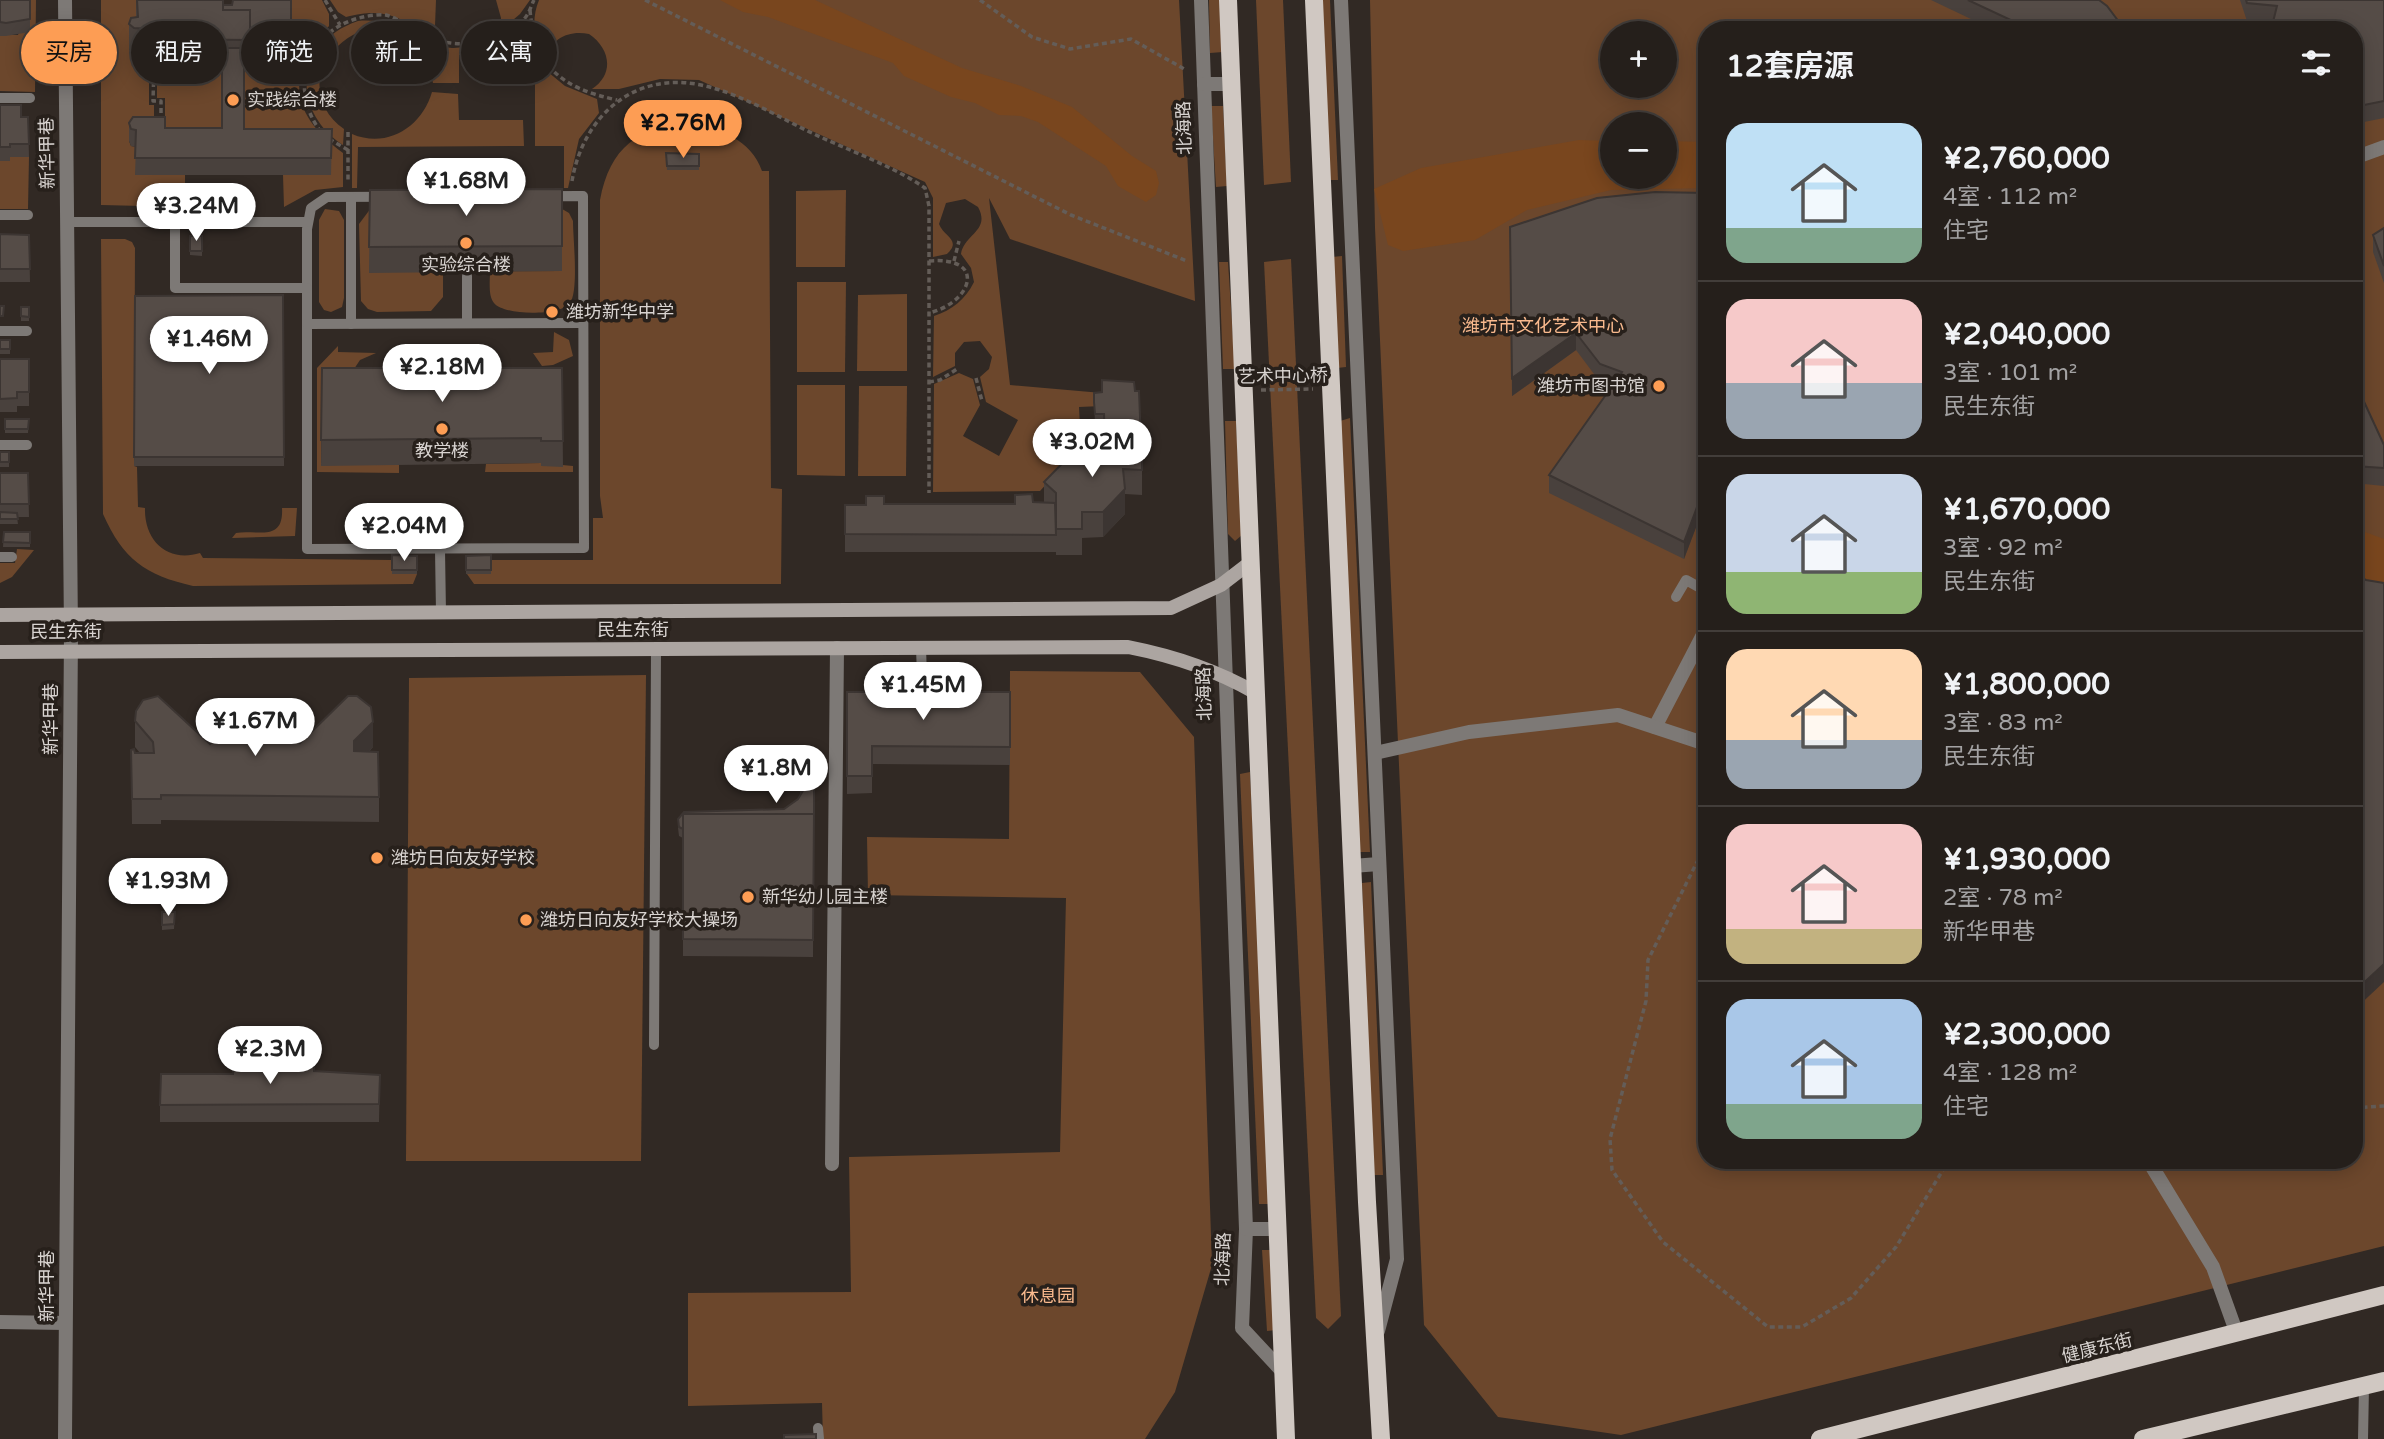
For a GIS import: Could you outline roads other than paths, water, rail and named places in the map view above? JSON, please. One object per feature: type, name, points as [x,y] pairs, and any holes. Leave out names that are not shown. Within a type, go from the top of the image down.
[{"type":"main road","points":[[1228,0],[1286,1439]]},
{"type":"main road","points":[[1314,0],[1367,1202],[1381,1439]]},
{"type":"main road","name":"民生东街","points":[[0,615],[1171,608],[1221,585],[1251,562]]},
{"type":"main road","name":"民生东街","points":[[0,652],[1128,647],[1164,654],[1224,675],[1256,693]]},
{"type":"main road","name":"健康东街","points":[[1820,1439],[2384,1295]]},
{"type":"main road","points":[[2143,1439],[2384,1381]]},
{"type":"street","name":"新华甲巷","points":[[65,0],[71,615],[65,1439]]},
{"type":"street","name":"北海路","points":[[1201,0],[1246,1229],[1241,1328],[1282,1371]]},
{"type":"street","points":[[1341,0],[1397,1259],[1374,1350]]},
{"type":"street","points":[[1204,84],[1232,84]]},
{"type":"street","points":[[2363,155],[2384,147]]},
{"type":"street","points":[[1655,727],[1698,644]]},
{"type":"street","points":[[832,1164],[842,704],[837,648]]},
{"type":"street","points":[[1374,753],[1469,732],[1618,715],[1698,741]]},
{"type":"street","points":[[1352,866],[1379,864]]},
{"type":"street","points":[[2153,1169],[2213,1267],[2237,1334]]},
{"type":"street","points":[[1367,1202],[1394,1201]]},
{"type":"street","points":[[1246,1229],[1278,1229]]},
{"type":"street","points":[[0,1322],[65,1323]]},
{"type":"lane","points":[[0,98],[30,98]]},
{"type":"lane","points":[[327,197],[350,197],[583,197],[584,548],[307,549],[307,222],[311,208],[319,200],[327,197]]},
{"type":"lane","points":[[350,197],[351,324]]},
{"type":"lane","points":[[0,215],[28,215]]},
{"type":"lane","points":[[67,222],[307,222]]},
{"type":"lane","points":[[175,222],[175,288],[306,288]]},
{"type":"lane","points":[[467,276],[467,323]]},
{"type":"lane","points":[[307,324],[583,323]]},
{"type":"lane","points":[[0,331],[27,331]]},
{"type":"lane","points":[[0,445],[27,446]]},
{"type":"lane","points":[[440,550],[441,614]]},
{"type":"lane","points":[[0,557],[12,558]]},
{"type":"lane","points":[[1676,597],[1686,580],[1698,587]]},
{"type":"lane","points":[[921,648],[923,704]]},
{"type":"lane","points":[[653,1045],[656,649]]},
{"type":"lane","points":[[910,704],[936,704]]},
{"type":"lane","points":[[2363,1439],[2364,1387]]},
{"type":"place","name":"实践综合楼","points":[[233,100]]},
{"type":"place","name":"实验综合楼","points":[[466,243]]},
{"type":"place","name":"潍坊新华中学","points":[[552,312]]},
{"type":"place","name":"潍坊市图书馆","points":[[1659,386]]},
{"type":"place","name":"教学楼","points":[[442,429]]},
{"type":"place","name":"潍坊日向友好学校","points":[[377,858]]},
{"type":"place","name":"新华幼儿园主楼","points":[[748,897]]},
{"type":"place","name":"潍坊日向友好学校大操场","points":[[526,920]]},
{"type":"park label","name":"潍坊市文化艺术中心","points":[[1543,326]]},
{"type":"park label","name":"休息园","points":[[1048,1296]]}]
